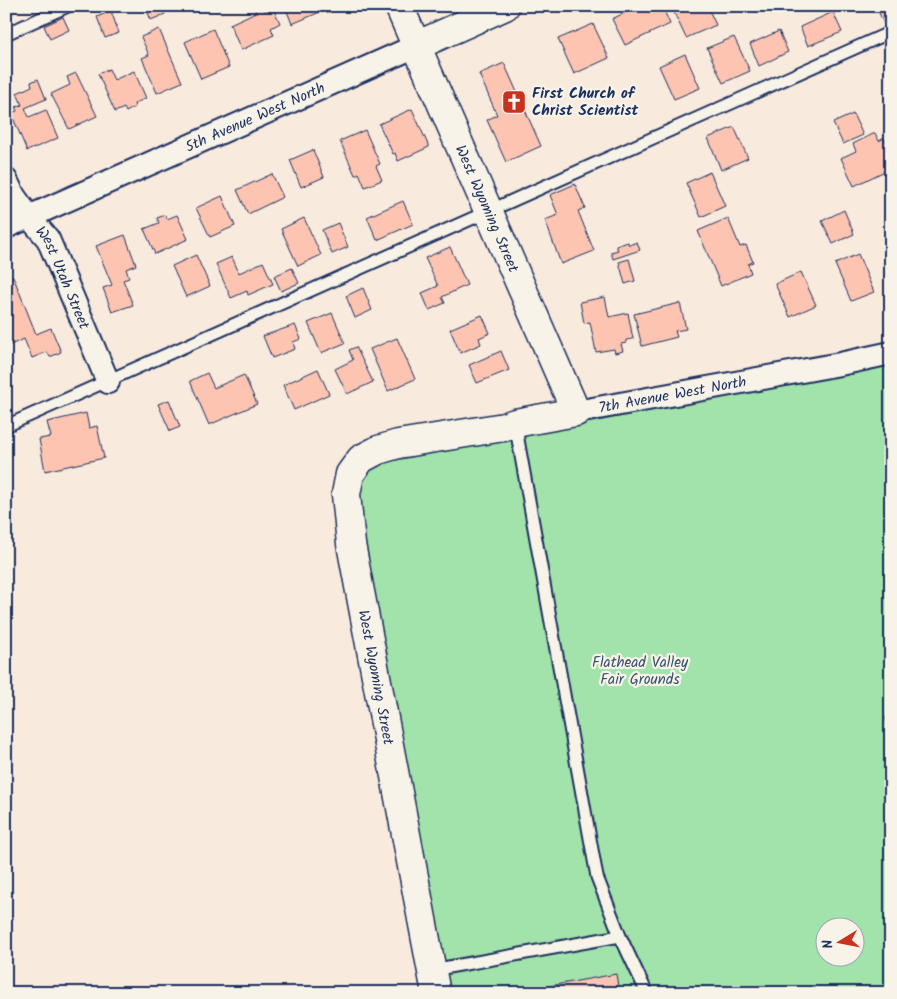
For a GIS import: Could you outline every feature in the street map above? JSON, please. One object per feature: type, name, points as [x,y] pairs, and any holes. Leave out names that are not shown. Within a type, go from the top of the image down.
[{"type":"street","name":"West Wyoming Street","points":[[399,6],[576,412]]},
{"type":"street","name":"5th Avenue West North","points":[[6,227],[505,6]]},
{"type":"street","name":"West Utah Street","points":[[6,180],[14,196],[48,239],[108,382]]},
{"type":"street","name":"7th Avenue West North","points":[[453,435],[504,428],[515,424],[576,412],[891,353]]},
{"type":"street","name":"West Wyoming Street","points":[[434,982],[351,544],[346,494],[350,474],[361,459],[378,450],[398,444],[453,435]]},
{"type":"lane","points":[[6,34],[68,6]]},
{"type":"lane","points":[[6,426],[891,32]]},
{"type":"lane","points":[[515,424],[597,877],[620,936],[647,993]]},
{"type":"lane","points":[[434,982],[620,936]]},
{"type":"green space","name":"Flathead Valley Fair Grounds","points":[[891,364],[891,993],[444,993],[356,512],[359,475],[372,465]]},
{"type":"building","points":[[145,6],[162,6],[165,14],[151,20]]},
{"type":"building","points":[[253,6],[263,6],[265,11],[273,8],[280,23],[271,28],[274,35],[241,50],[230,24],[256,12]]},
{"type":"building","points":[[285,6],[317,6],[320,12],[292,24]]},
{"type":"building","points":[[639,6],[662,6],[670,24],[625,45],[612,19]]},
{"type":"building","points":[[671,6],[707,6],[716,25],[686,38]]},
{"type":"building","points":[[876,6],[891,6],[891,24],[885,26]]},
{"type":"building","points":[[111,11],[119,33],[105,38],[97,17]]},
{"type":"building","points":[[833,12],[842,32],[808,46],[800,27]]},
{"type":"building","points":[[63,17],[69,30],[50,39],[44,26]]},
{"type":"building","points":[[593,24],[609,58],[574,74],[558,39]]},
{"type":"building","points":[[159,29],[182,82],[157,93],[142,58],[149,55],[141,37]]},
{"type":"building","points":[[213,29],[229,67],[201,79],[185,42]]},
{"type":"building","points":[[779,31],[788,52],[759,66],[750,44]]},
{"type":"building","points":[[734,37],[750,71],[723,83],[707,48]]},
{"type":"building","points":[[685,54],[700,88],[674,99],[659,66]]},
{"type":"building","points":[[504,63],[541,146],[506,162],[487,120],[497,115],[479,74]]},
{"type":"building","points":[[109,69],[114,80],[134,71],[146,98],[134,104],[135,107],[126,112],[124,108],[115,112],[98,74]]},
{"type":"building","points":[[76,73],[97,116],[69,129],[51,94],[70,85],[67,77]]},
{"type":"building","points":[[38,79],[46,99],[25,108],[29,117],[46,110],[58,138],[27,151],[11,113],[17,111],[16,107],[22,105],[17,93],[32,86],[31,82]]},
{"type":"building","points":[[412,109],[429,147],[398,161],[379,124]]},
{"type":"building","points":[[853,114],[863,135],[843,144],[833,123]]},
{"type":"building","points":[[734,127],[748,158],[721,170],[708,138]]},
{"type":"building","points":[[365,130],[380,164],[376,166],[382,180],[365,187],[359,173],[355,175],[340,141]]},
{"type":"building","points":[[875,133],[879,141],[884,138],[891,152],[891,168],[854,186],[841,158],[856,151],[853,144]]},
{"type":"building","points":[[313,150],[324,177],[301,187],[290,160]]},
{"type":"building","points":[[710,172],[725,206],[701,217],[686,183]]},
{"type":"building","points":[[272,174],[283,197],[248,214],[237,190]]},
{"type":"building","points":[[575,184],[585,208],[578,211],[594,251],[561,264],[545,220],[558,215],[550,195]]},
{"type":"building","points":[[222,196],[235,226],[210,237],[196,208]]},
{"type":"building","points":[[403,201],[413,224],[377,240],[367,217]]},
{"type":"building","points":[[844,210],[854,234],[833,244],[822,221]]},
{"type":"building","points":[[165,215],[167,219],[177,215],[188,239],[155,254],[144,229],[159,223],[157,218]]},
{"type":"building","points":[[304,218],[321,255],[298,266],[281,229]]},
{"type":"building","points":[[728,218],[740,247],[746,245],[753,262],[748,264],[751,273],[721,286],[698,231]]},
{"type":"building","points":[[338,223],[348,247],[332,254],[322,230]]},
{"type":"building","points":[[125,235],[136,265],[126,269],[129,278],[123,280],[133,305],[112,312],[103,288],[112,285],[96,246]]},
{"type":"building","points":[[628,242],[629,245],[637,242],[640,250],[613,259],[611,252],[618,250],[616,246]]},
{"type":"building","points":[[450,247],[467,285],[442,297],[445,303],[429,310],[422,293],[438,286],[425,258]]},
{"type":"building","points":[[858,254],[874,292],[851,301],[835,264]]},
{"type":"building","points":[[196,255],[210,286],[186,297],[172,266]]},
{"type":"building","points":[[232,257],[239,273],[263,262],[273,284],[248,295],[247,291],[231,298],[216,264]]},
{"type":"building","points":[[629,259],[635,281],[625,284],[619,262]]},
{"type":"building","points":[[292,268],[299,283],[281,291],[274,276]]},
{"type":"building","points":[[801,272],[816,305],[790,317],[775,284]]},
{"type":"building","points":[[13,276],[36,334],[51,328],[61,352],[50,357],[47,352],[32,358],[24,339],[8,346],[6,279]]},
{"type":"building","points":[[363,288],[372,310],[355,318],[346,296]]},
{"type":"building","points":[[605,297],[609,317],[628,313],[633,339],[626,340],[626,343],[621,344],[623,351],[615,353],[614,349],[596,352],[590,322],[584,323],[580,302]]},
{"type":"building","points":[[680,303],[686,329],[675,331],[677,337],[642,346],[634,314]]},
{"type":"building","points":[[332,313],[345,343],[321,353],[308,323]]},
{"type":"building","points":[[482,315],[490,333],[479,338],[481,344],[460,353],[450,329]]},
{"type":"building","points":[[295,325],[301,339],[293,342],[295,349],[272,358],[263,336]]},
{"type":"building","points":[[397,338],[415,379],[388,391],[370,349]]},
{"type":"building","points":[[356,347],[373,382],[347,394],[335,369],[353,360],[349,350]]},
{"type":"building","points":[[501,351],[509,370],[477,383],[469,365]]},
{"type":"building","points":[[318,369],[329,394],[294,410],[283,385]]},
{"type":"building","points":[[207,373],[214,388],[244,375],[257,404],[209,425],[190,381]]},
{"type":"building","points":[[169,400],[180,427],[170,431],[158,404]]},
{"type":"building","points":[[86,413],[89,428],[97,426],[104,458],[45,471],[39,439],[51,437],[47,422]]},
{"type":"building","points":[[891,716],[891,742],[885,717]]},
{"type":"building","points":[[616,974],[619,993],[511,993]]},
{"type":"place","name":"First Church of Christ Scientist","points":[[514,102]]}]
